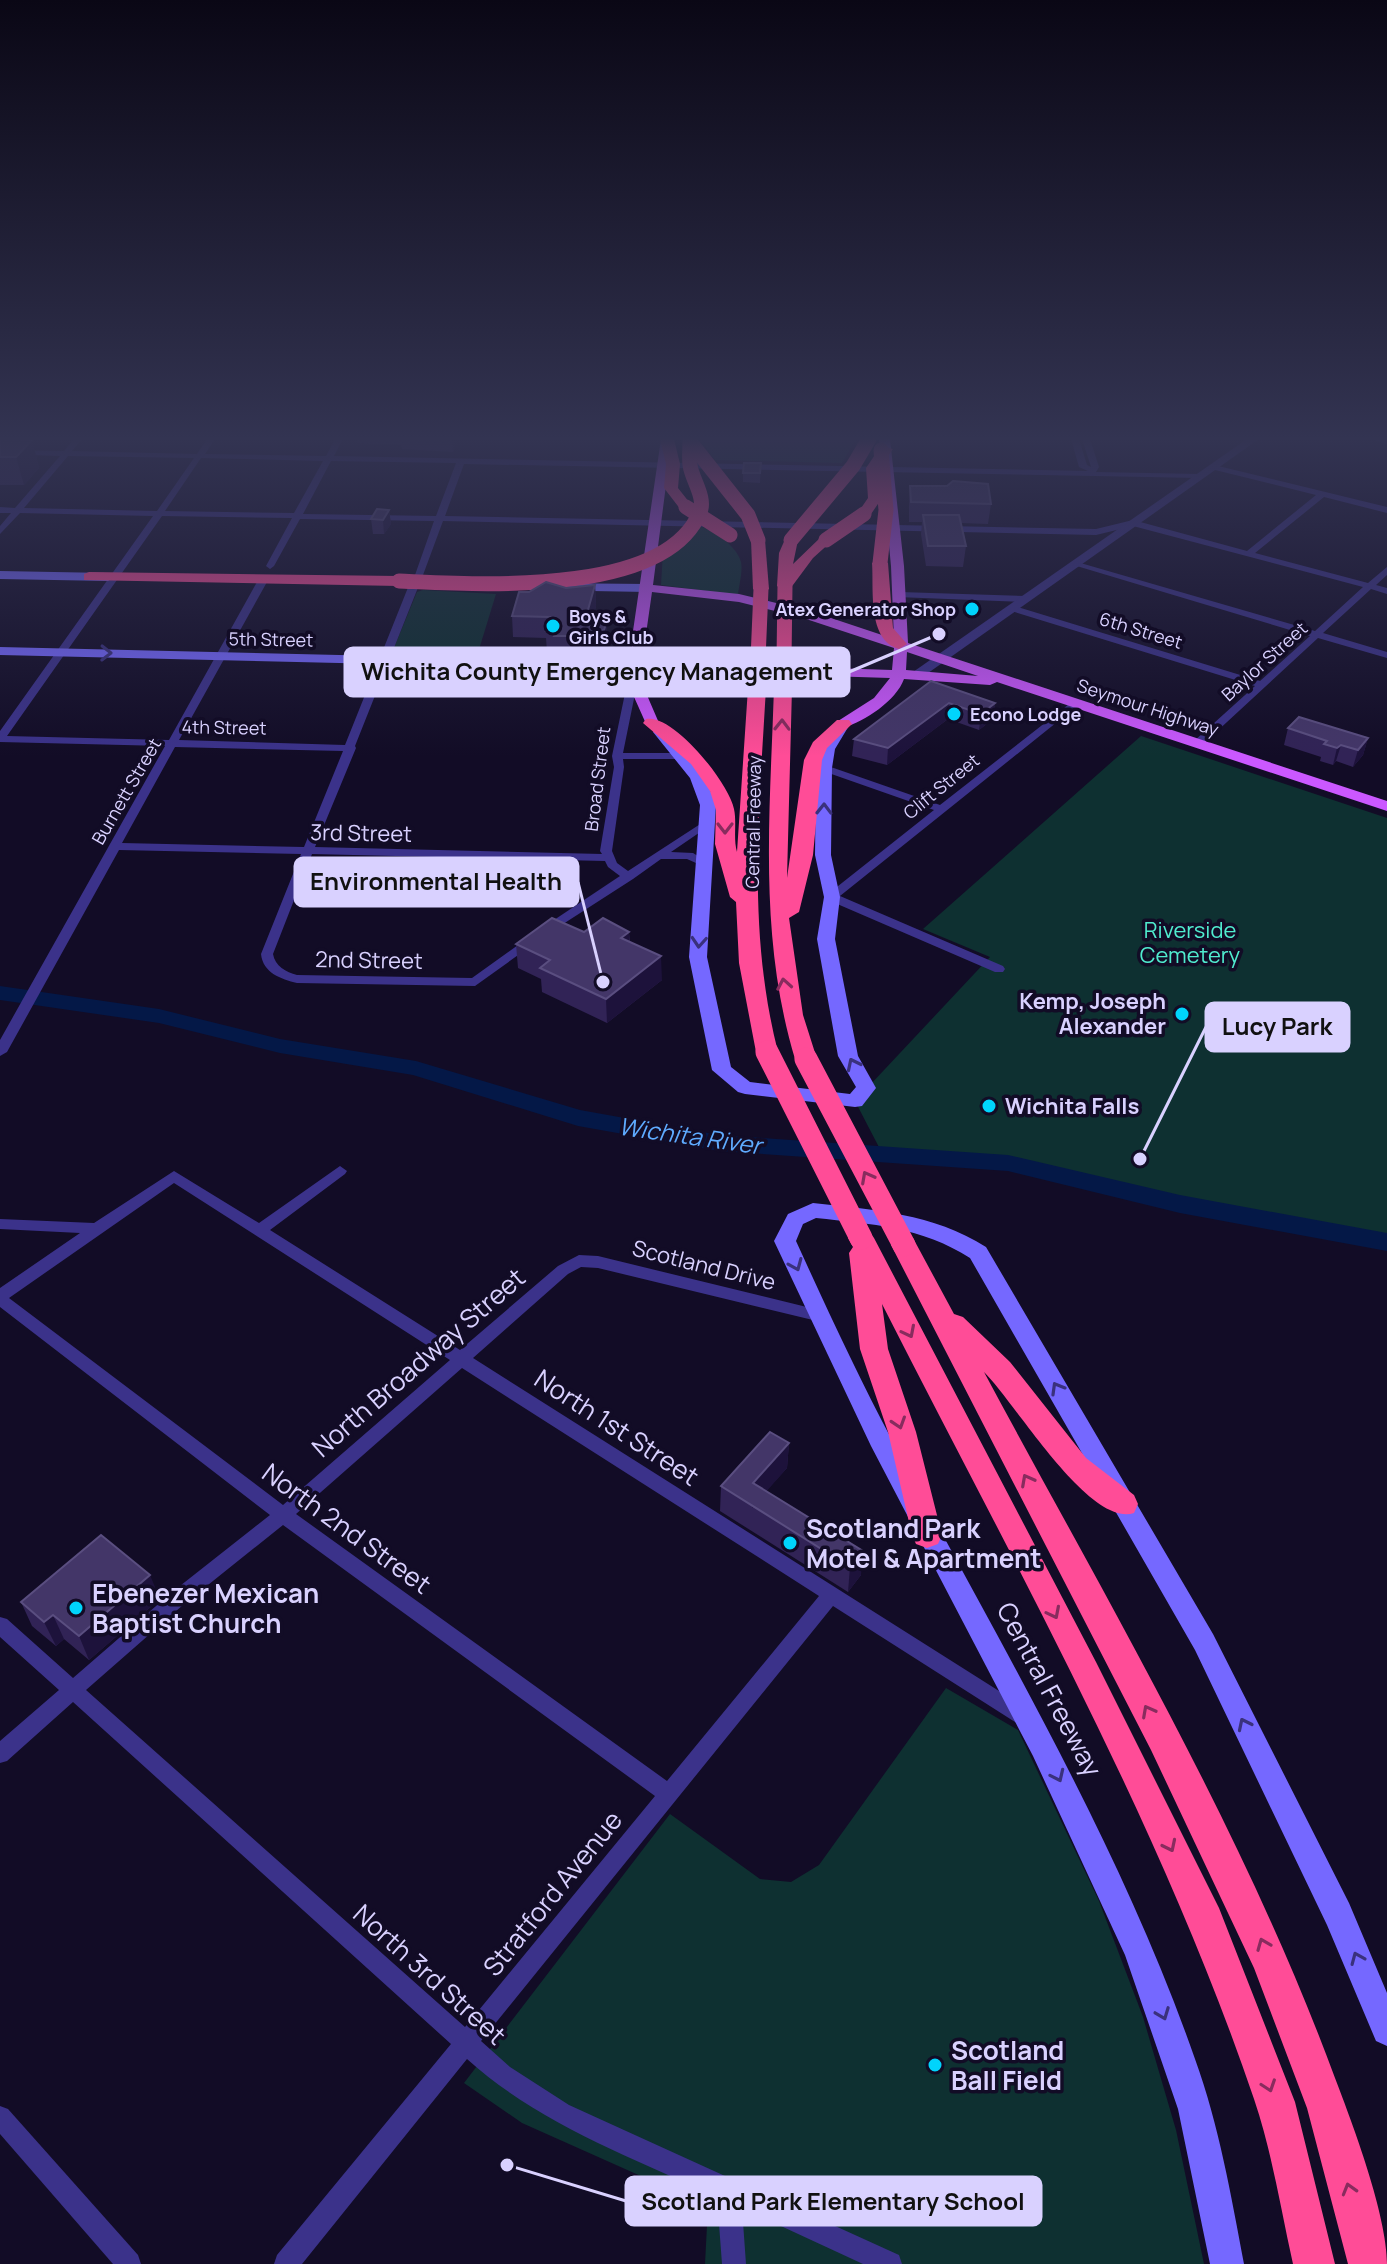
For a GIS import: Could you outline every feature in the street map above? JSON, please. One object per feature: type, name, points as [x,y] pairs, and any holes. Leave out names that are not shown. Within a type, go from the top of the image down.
[{"type":"highway","points":[[89,577],[552,581],[599,574],[662,551],[670,545]]},
{"type":"highway","points":[[742,545],[762,560]]},
{"type":"highway","name":"Central Freeway","points":[[759,545],[761,589],[746,917],[750,985],[767,1052],[1085,1672],[1206,1921],[1275,2102],[1314,2264]]},
{"type":"highway","name":"Central Freeway","points":[[790,545],[785,586],[779,953],[789,1010],[806,1059],[1254,1922],[1330,2120],[1369,2264]]},
{"type":"highway","points":[[785,586],[808,555],[820,545]]},
{"type":"highway","points":[[882,545],[880,563],[885,629],[899,644]]},
{"type":"highway","points":[[652,723],[697,760],[719,791],[725,810],[725,844],[746,917]]},
{"type":"highway","points":[[779,953],[803,855],[813,760],[819,746],[843,724]]},
{"type":"highway","points":[[861,1238],[874,1349],[902,1432],[927,1535]]},
{"type":"highway","points":[[937,1307],[1000,1370],[1076,1466],[1123,1504]]},
{"type":"main road","name":"Broad Street","points":[[633,672],[653,545]]},
{"type":"main road","points":[[883,696],[899,675],[900,595],[895,545]]},
{"type":"main road","points":[[0,575],[89,577]]},
{"type":"main road","points":[[114,577],[262,582],[411,581],[648,588],[707,593],[768,604],[899,644]]},
{"type":"main road","name":"Seymour Highway","points":[[899,644],[1020,687],[1387,806]]},
{"type":"main road","name":"5th Street","points":[[0,651],[386,660],[633,672],[917,675],[991,681],[1020,687]]},
{"type":"main road","points":[[943,658],[950,667],[991,681]]},
{"type":"main road","points":[[633,672],[652,723],[680,756],[705,793],[708,822],[698,957],[722,1070],[745,1088],[855,1101],[866,1088],[848,1056],[826,939],[832,897],[823,855],[824,768],[827,749],[843,724],[917,675]]},
{"type":"main road","name":"Central Freeway","points":[[1227,2264],[1202,2134],[1180,2058],[1128,1924],[1033,1722],[927,1535],[817,1315],[785,1241],[795,1219],[813,1210],[931,1226],[956,1237],[978,1253],[1204,1642],[1338,1914],[1387,2030]]},
{"type":"street","points":[[0,738],[136,545]]},
{"type":"street","points":[[270,566],[282,545]]},
{"type":"street","points":[[308,852],[386,660],[411,581],[429,545]]},
{"type":"street","points":[[917,675],[1102,545]]},
{"type":"street","points":[[1210,545],[1387,591]]},
{"type":"street","points":[[1247,555],[1260,545]]},
{"type":"street","points":[[1074,564],[1387,655]]},
{"type":"street","name":"Baylor Street","points":[[1197,744],[1387,570]]},
{"type":"street","name":"Burnett Street","points":[[0,1052],[262,582]]},
{"type":"street","points":[[900,595],[1025,599]]},
{"type":"street","name":"6th Street","points":[[1011,608],[1262,685]]},
{"type":"street","name":"Broad Street","points":[[629,877],[606,858],[619,767],[617,756],[633,672]]},
{"type":"street","name":"Clift Street","points":[[832,897],[1073,704]]},
{"type":"street","name":"4th Street","points":[[0,738],[351,748]]},
{"type":"street","points":[[617,756],[680,756]]},
{"type":"street","points":[[824,768],[942,809]]},
{"type":"street","points":[[629,877],[708,822]]},
{"type":"street","name":"3rd Street","points":[[115,846],[606,858]]},
{"type":"street","name":"2nd Street","points":[[308,852],[267,954],[268,962],[282,975],[297,979],[475,982],[574,911],[629,877]]},
{"type":"street","points":[[659,856],[689,855],[705,864]]},
{"type":"street","points":[[832,897],[999,969]]},
{"type":"street","points":[[259,1230],[340,1171]]},
{"type":"street","name":"North 1st Street","points":[[100,1229],[174,1176],[1033,1722]]},
{"type":"street","points":[[0,1224],[100,1229]]},
{"type":"street","points":[[0,1297],[100,1229]]},
{"type":"street","name":"North Broadway Street","points":[[0,1754],[177,1599],[283,1515],[563,1270],[579,1261]]},
{"type":"street","name":"Scotland Drive","points":[[579,1261],[598,1262],[817,1315]]},
{"type":"street","name":"North 2nd Street","points":[[0,1297],[283,1515],[669,1794]]},
{"type":"street","name":"Stratford Avenue","points":[[286,2264],[831,1595]]},
{"type":"street","name":"North 3rd Street","points":[[0,1625],[464,2045],[502,2075],[561,2113],[729,2193],[890,2264]]},
{"type":"street","points":[[0,2117],[129,2264]]},
{"type":"street","points":[[729,2193],[734,2264]]},
{"type":"green space","points":[[672,545],[729,545],[741,562],[738,595],[661,585],[663,552]]},
{"type":"green space","points":[[417,592],[496,594],[477,656],[471,659],[391,655]]},
{"type":"green space","name":"Riverside Cemetery","points":[[1141,736],[1387,818],[1387,1242],[1180,1204],[1008,1163],[882,1153],[855,1101],[990,957],[923,929]]},
{"type":"green space","points":[[946,1688],[1018,1730],[1099,1901],[1143,2017],[1176,2130],[1204,2264],[705,2264],[708,2206],[522,2123],[464,2083],[670,1814],[760,1879],[791,1882],[819,1865]]},
{"type":"building","points":[[928,545],[966,546],[928,546]]},
{"type":"building","points":[[546,582],[566,588],[595,585],[586,617],[607,620],[604,630],[554,636],[556,631],[546,631],[550,617],[512,616],[519,592],[529,592]]},
{"type":"building","points":[[931,681],[995,703],[981,714],[949,703],[888,748],[854,739]]},
{"type":"building","points":[[1299,717],[1368,738],[1358,750],[1341,745],[1337,748],[1324,744],[1327,741],[1288,728]]},
{"type":"building","points":[[552,918],[584,932],[603,918],[629,932],[621,938],[661,956],[606,999],[540,968],[550,960],[516,944]]},
{"type":"building","points":[[770,1432],[789,1443],[753,1483],[863,1551],[850,1567],[721,1486]]},
{"type":"building","points":[[101,1535],[150,1575],[79,1636],[53,1615],[44,1622],[21,1602]]},
{"type":"waterway","name":"Wichita River","points":[[0,993],[159,1016],[280,1046],[416,1068],[578,1118],[719,1143],[1008,1163],[1180,1204],[1387,1242]]},
{"type":"place","name":"Atex Generator Shop","points":[[972,609]]},
{"type":"place","name":"Boys & Girls Club","points":[[553,626]]},
{"type":"place","name":"Wichita County Emergency Management","points":[[939,634]]},
{"type":"place","name":"Econo Lodge","points":[[954,714]]},
{"type":"place","name":"Environmental Health","points":[[603,982]]},
{"type":"place","name":"Kemp, Joseph Alexander","points":[[1182,1014]]},
{"type":"place","name":"Wichita Falls","points":[[989,1106]]},
{"type":"place","name":"Lucy Park","points":[[1140,1159]]},
{"type":"place","name":"Scotland Park Motel & Apartment","points":[[790,1543]]},
{"type":"place","name":"Ebenezer Mexican Baptist Church","points":[[76,1608]]},
{"type":"place","name":"Scotland Ball Field","points":[[935,2065]]},
{"type":"place","name":"Scotland Park Elementary School","points":[[507,2165]]}]
